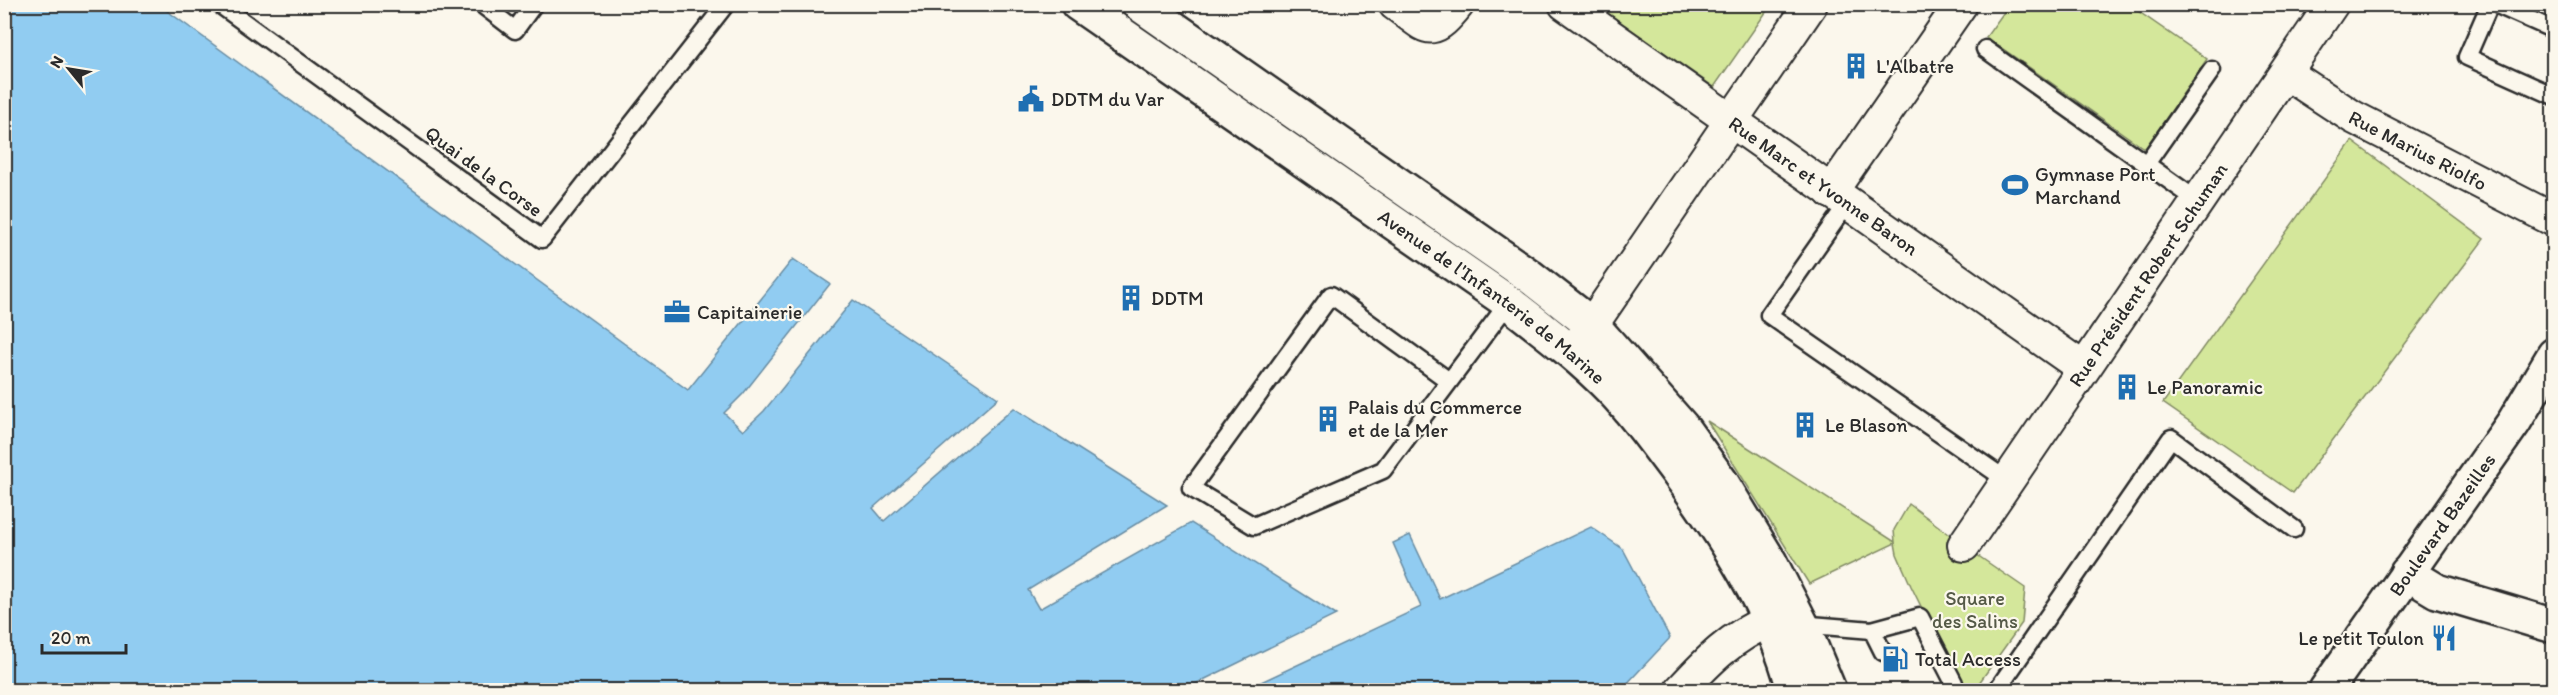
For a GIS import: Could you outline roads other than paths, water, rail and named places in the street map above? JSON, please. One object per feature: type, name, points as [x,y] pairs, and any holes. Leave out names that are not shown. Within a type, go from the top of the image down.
[{"type":"main road","name":"Avenue de l'Infanterie de Marine","points":[[1078,4],[1508,302],[1572,352],[1614,392],[1702,505],[1743,571],[1787,664],[1794,690]]},
{"type":"main road","name":"Avenue de l'Infanterie de Marine","points":[[1139,4],[1528,275],[1592,325],[1682,427],[1722,483],[1770,562],[1802,625],[1829,690]]},
{"type":"main road","name":"Boulevard Bazeilles","points":[[2326,690],[2514,422],[2553,355]]},
{"type":"main road","points":[[2407,573],[2437,591],[2553,626]]},
{"type":"street","points":[[1395,4],[1427,27],[1435,27],[1443,23],[1458,4]]},
{"type":"street","name":"Rue Marc et Yvonne Baron","points":[[1565,4],[2083,368]]},
{"type":"street","points":[[1572,352],[1812,4]]},
{"type":"street","points":[[1839,198],[1960,4]]},
{"type":"street","name":"Rue Président Robert Schuman","points":[[1964,545],[2332,4]]},
{"type":"street","name":"Rue Marius Riolfo","points":[[2286,73],[2353,117],[2553,220]]},
{"type":"street","points":[[1681,690],[1713,656],[1750,628],[1768,621]]},
{"type":"lane","name":"Quai de la Corse","points":[[219,4],[542,238],[726,4]]},
{"type":"lane","points":[[481,4],[515,30],[534,4]]},
{"type":"lane","points":[[2490,4],[2467,57],[2553,96]]},
{"type":"lane","points":[[2495,4],[2553,30]]},
{"type":"lane","points":[[1984,49],[2198,201]]},
{"type":"lane","points":[[2146,164],[2212,70]]},
{"type":"lane","points":[[1839,198],[1769,315],[2008,481]]},
{"type":"lane","points":[[1449,381],[1331,295],[1191,488],[1254,526],[1383,470],[1528,275]]},
{"type":"lane","points":[[1997,690],[2171,438],[2294,529]]},
{"type":"lane","points":[[1768,621],[1872,630],[1920,617],[1954,683],[1953,690]]},
{"type":"lane","points":[[1872,630],[1883,652]]},
{"type":"water","points":[[6,5],[159,5],[688,390],[793,259],[830,284],[743,394],[724,413],[743,431],[764,411],[853,300],[998,398],[873,508],[884,521],[1014,408],[1167,505],[1028,590],[1039,609],[1191,523],[1336,615],[1189,687],[1190,690],[5,690],[4,76],[12,25],[5,23]]},
{"type":"water","points":[[1591,527],[1623,549],[1670,638],[1621,690],[1244,690],[1421,607],[1393,543],[1410,535],[1440,599]]},
{"type":"place","name":"L'Albatre","points":[[1856,66]]},
{"type":"place","name":"DDTM du Var","points":[[1031,99]]},
{"type":"place","name":"Gymnase Port Marchand","points":[[2015,185]]},
{"type":"place","name":"DDTM","points":[[1131,298]]},
{"type":"place","name":"Capitainerie","points":[[677,312]]},
{"type":"place","name":"Le Panoramic","points":[[2127,387]]},
{"type":"place","name":"Palais du Commerce et de la Mer","points":[[1328,419]]},
{"type":"place","name":"Le Blason","points":[[1805,425]]},
{"type":"place","name":"Le petit Toulon","points":[[2444,638]]},
{"type":"place","name":"Total Access","points":[[1895,659]]},
{"type":"park label","name":"Square des Salins","points":[[1975,610]]}]
